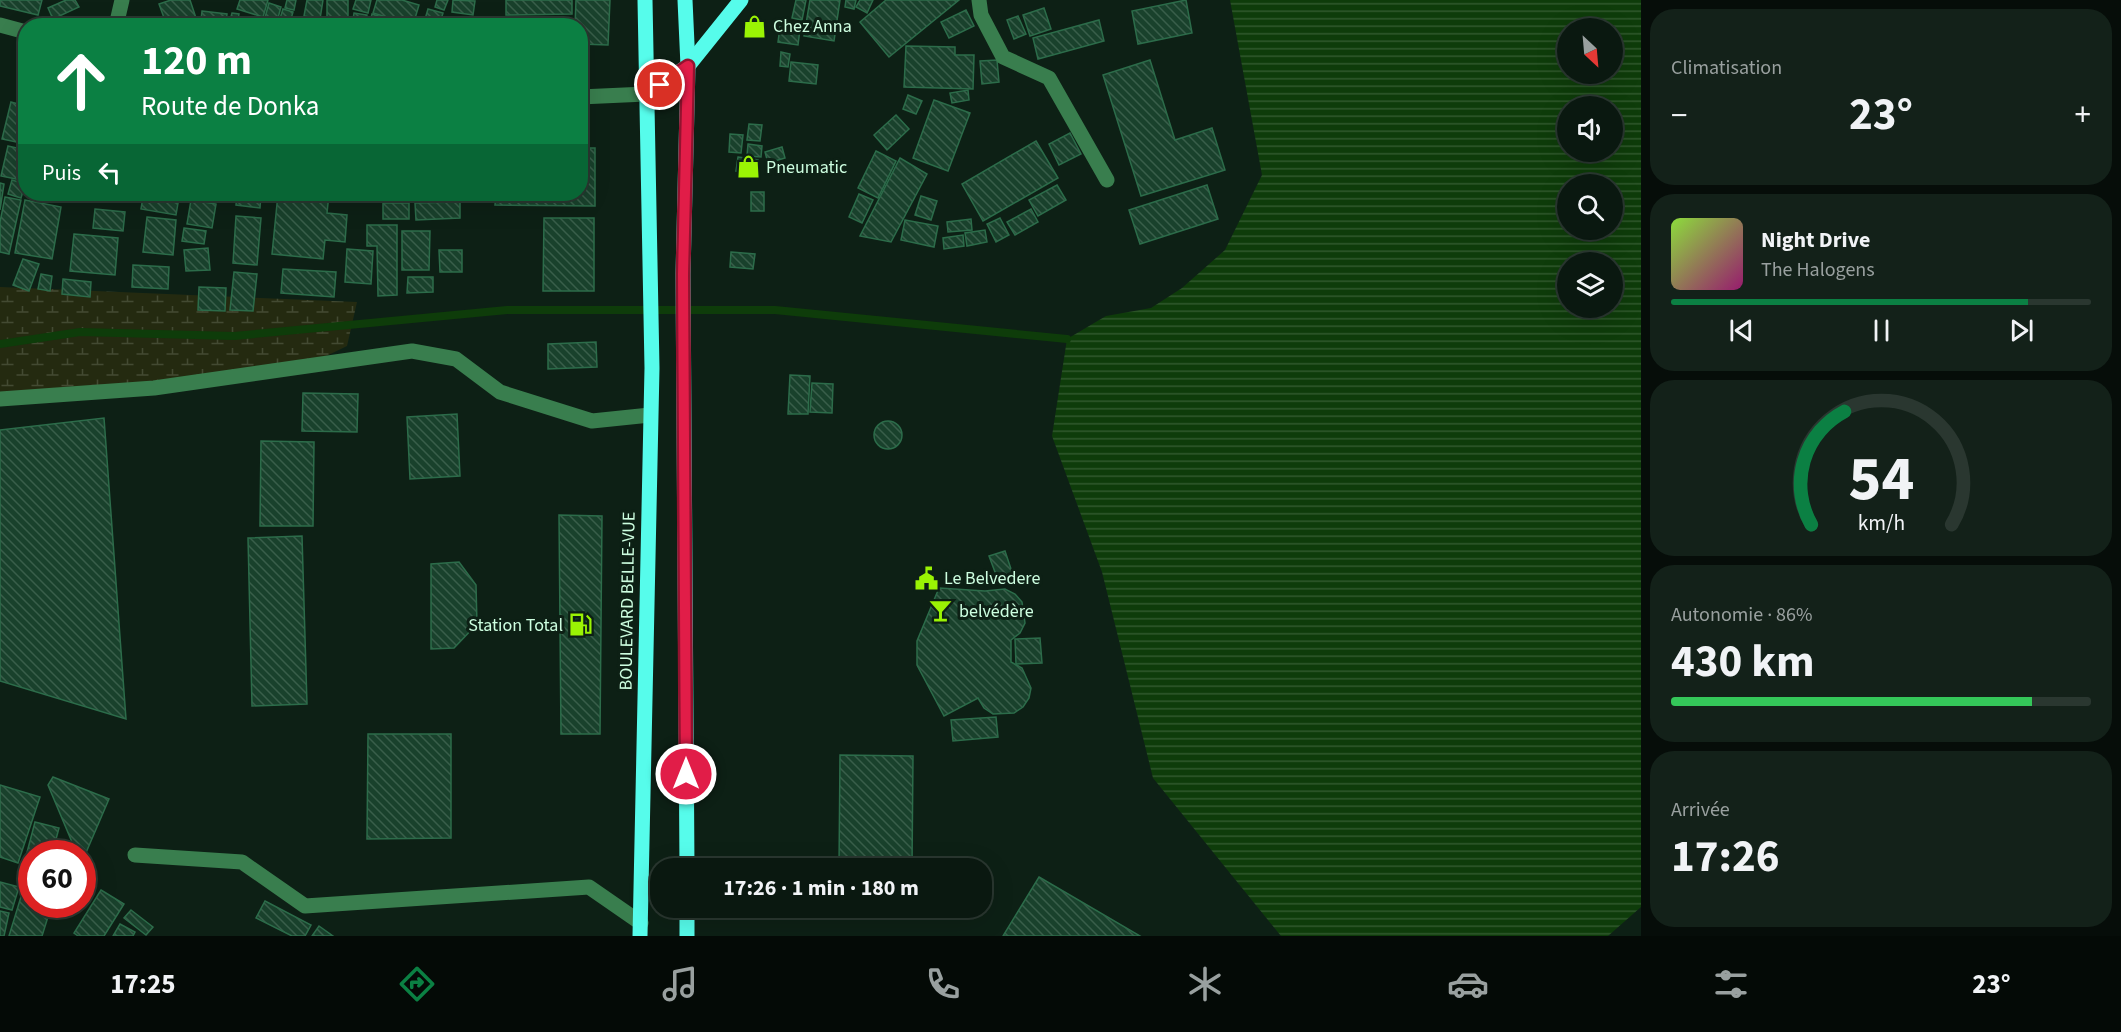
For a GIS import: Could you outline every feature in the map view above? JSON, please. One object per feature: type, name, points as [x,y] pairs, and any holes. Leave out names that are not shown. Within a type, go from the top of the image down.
[{"type":"main road","name":"BOULEVARD BELLE-VUE","points":[[641,929],[651,368],[645,0]]},
{"type":"main road","points":[[685,0],[688,66],[683,274],[687,858]]},
{"type":"main road","points":[[646,94],[688,66],[741,0]]},
{"type":"main road","points":[[687,918],[687,936]]},
{"type":"street","points":[[118,18],[122,0]]},
{"type":"street","points":[[979,0],[981,15],[1003,57],[1049,78],[1107,180]]},
{"type":"street","points":[[0,25],[18,30]]},
{"type":"street","points":[[588,97],[646,94]]},
{"type":"street","points":[[0,399],[154,388],[412,351],[456,359],[500,392],[592,421],[650,415]]},
{"type":"street","points":[[135,855],[242,862],[305,906],[589,887],[641,929]]},
{"type":"green space","points":[[0,287],[357,302],[347,346],[287,375],[0,397]]},
{"type":"shaded area","points":[[1230,0],[1641,0],[1641,907],[1608,936],[1281,936],[1153,778],[1102,572],[1052,436],[1067,339],[1106,316],[1151,308],[1182,288],[1225,250],[1262,175]]},
{"type":"building","points":[[0,0],[42,0],[38,15],[0,6]]},
{"type":"building","points":[[66,0],[75,0],[79,7],[55,18],[53,18],[48,8]]},
{"type":"building","points":[[171,0],[190,0],[196,18],[164,18],[159,4]]},
{"type":"building","points":[[240,0],[268,0],[263,17],[237,9]]},
{"type":"building","points":[[287,0],[296,0],[294,10],[285,8]]},
{"type":"building","points":[[307,0],[323,0],[320,18],[304,16]]},
{"type":"building","points":[[327,0],[348,0],[348,18],[327,18]]},
{"type":"building","points":[[356,0],[371,0],[368,13],[353,9]]},
{"type":"building","points":[[377,0],[402,0],[419,5],[415,18],[390,18],[373,13]]},
{"type":"building","points":[[437,0],[448,0],[444,10],[435,7]]},
{"type":"building","points":[[453,0],[475,1],[473,15],[452,12]]},
{"type":"building","points":[[506,0],[572,0],[572,14],[506,15]]},
{"type":"building","points":[[576,0],[610,0],[608,45],[588,44],[588,18],[575,18]]},
{"type":"building","points":[[796,0],[806,0],[802,20],[792,18]]},
{"type":"building","points":[[810,0],[840,0],[834,41],[804,36]]},
{"type":"building","points":[[846,0],[856,0],[854,9],[845,7]]},
{"type":"building","points":[[860,0],[873,0],[867,13],[856,7]]},
{"type":"building","points":[[886,0],[959,0],[889,57],[860,22]]},
{"type":"building","points":[[1186,0],[1192,33],[1138,44],[1132,11]]},
{"type":"building","points":[[269,3],[281,7],[278,18],[265,18]]},
{"type":"building","points":[[1044,8],[1051,29],[1030,36],[1023,15]]},
{"type":"building","points":[[283,9],[293,12],[291,18],[280,18]]},
{"type":"building","points":[[428,9],[443,13],[441,18],[425,18]]},
{"type":"building","points":[[966,10],[974,26],[949,38],[941,22]]},
{"type":"building","points":[[202,11],[227,14],[226,18],[201,18]]},
{"type":"building","points":[[232,13],[239,14],[238,18],[231,18]]},
{"type":"building","points":[[354,13],[367,15],[366,18],[353,18]]},
{"type":"building","points":[[372,14],[385,18],[371,18]]},
{"type":"building","points":[[1018,16],[1026,34],[1014,39],[1007,20]]},
{"type":"building","points":[[1099,20],[1104,41],[1038,59],[1033,38]]},
{"type":"building","points":[[780,27],[800,29],[798,45],[778,42]]},
{"type":"building","points":[[906,46],[955,47],[955,55],[974,55],[973,89],[904,87]]},
{"type":"building","points":[[781,52],[790,54],[788,67],[780,66]]},
{"type":"building","points":[[997,60],[999,82],[982,84],[980,61]]},
{"type":"building","points":[[1150,60],[1175,140],[1212,128],[1225,170],[1141,196],[1103,75]]},
{"type":"building","points":[[791,62],[818,65],[816,84],[789,81]]},
{"type":"building","points":[[968,90],[969,100],[952,103],[950,93]]},
{"type":"building","points":[[908,95],[922,101],[916,114],[903,109]]},
{"type":"building","points":[[934,100],[970,113],[948,171],[913,158]]},
{"type":"building","points":[[11,102],[18,104],[18,142],[2,139]]},
{"type":"building","points":[[896,115],[909,129],[887,150],[874,135]]},
{"type":"building","points":[[749,124],[762,125],[760,141],[747,140]]},
{"type":"building","points":[[1070,133],[1081,154],[1059,165],[1049,144]]},
{"type":"building","points":[[730,134],[743,135],[741,153],[729,152]]},
{"type":"building","points":[[1036,141],[1058,178],[983,221],[962,184]]},
{"type":"building","points":[[748,144],[762,146],[761,157],[747,156]]},
{"type":"building","points":[[8,146],[18,148],[18,179],[1,176]]},
{"type":"building","points":[[782,147],[785,158],[768,163],[765,152]]},
{"type":"building","points":[[588,148],[595,148],[595,206],[495,205],[495,201],[588,201]]},
{"type":"building","points":[[876,151],[896,161],[878,198],[858,188]]},
{"type":"building","points":[[738,157],[758,160],[757,174],[736,171]]},
{"type":"building","points":[[900,158],[927,174],[891,242],[860,236]]},
{"type":"building","points":[[12,180],[18,182],[18,197],[8,194]]},
{"type":"building","points":[[0,183],[4,184],[0,210]]},
{"type":"building","points":[[1057,185],[1066,200],[1038,216],[1029,200]]},
{"type":"building","points":[[1207,185],[1218,219],[1140,244],[1129,210]]},
{"type":"building","points":[[751,192],[764,192],[764,211],[751,211]]},
{"type":"building","points":[[859,194],[873,200],[862,223],[849,217]]},
{"type":"building","points":[[921,196],[937,201],[931,220],[915,215]]},
{"type":"building","points":[[5,197],[21,201],[9,254],[0,252],[0,222]]},
{"type":"building","points":[[25,201],[61,207],[52,259],[15,253]]},
{"type":"building","points":[[142,201],[178,203],[176,215],[141,209]]},
{"type":"building","points":[[191,201],[216,204],[212,228],[187,224]]},
{"type":"building","points":[[236,201],[260,201],[260,208],[236,205]]},
{"type":"building","points":[[277,201],[328,201],[327,213],[347,215],[345,242],[325,240],[323,259],[272,254]]},
{"type":"building","points":[[460,202],[460,218],[416,220],[415,203]]},
{"type":"building","points":[[383,203],[409,203],[409,219],[383,219]]},
{"type":"building","points":[[95,209],[125,212],[123,231],[93,228]]},
{"type":"building","points":[[1031,209],[1038,222],[1015,235],[1007,222]]},
{"type":"building","points":[[236,216],[261,218],[257,265],[233,263]]},
{"type":"building","points":[[147,217],[176,220],[173,255],[143,252]]},
{"type":"building","points":[[544,218],[594,218],[594,291],[543,291]]},
{"type":"building","points":[[1000,218],[1009,235],[996,242],[987,224]]},
{"type":"building","points":[[971,219],[972,230],[948,232],[947,222]]},
{"type":"building","points":[[905,220],[938,226],[934,247],[901,240]]},
{"type":"building","points":[[367,225],[397,225],[397,295],[378,296],[377,246],[367,246]]},
{"type":"building","points":[[184,228],[206,231],[204,244],[182,241]]},
{"type":"building","points":[[985,230],[987,242],[967,246],[965,233]]},
{"type":"building","points":[[402,231],[430,231],[429,270],[402,270]]},
{"type":"building","points":[[74,234],[118,238],[115,275],[70,271]]},
{"type":"building","points":[[963,235],[964,246],[944,249],[943,238]]},
{"type":"building","points":[[208,248],[210,270],[186,271],[184,250]]},
{"type":"building","points":[[347,249],[373,251],[371,284],[345,282]]},
{"type":"building","points":[[439,250],[462,250],[462,272],[440,272]]},
{"type":"building","points":[[731,252],[755,254],[753,269],[730,267]]},
{"type":"building","points":[[23,259],[39,264],[29,291],[13,285]]},
{"type":"building","points":[[133,265],[169,267],[168,289],[132,287]]},
{"type":"building","points":[[283,269],[336,272],[334,297],[281,293]]},
{"type":"building","points":[[234,272],[257,274],[253,311],[230,310]]},
{"type":"building","points":[[41,274],[52,276],[50,291],[38,289]]},
{"type":"building","points":[[408,277],[433,277],[433,292],[407,293]]},
{"type":"building","points":[[63,279],[91,282],[90,297],[62,294]]},
{"type":"building","points":[[199,287],[226,288],[225,311],[198,310]]},
{"type":"building","points":[[596,342],[597,367],[548,369],[548,344]]},
{"type":"building","points":[[790,375],[810,376],[808,414],[788,414]]},
{"type":"building","points":[[812,383],[833,384],[832,413],[810,412]]},
{"type":"building","points":[[303,393],[358,394],[357,432],[302,431]]},
{"type":"building","points":[[457,414],[460,476],[410,479],[407,417]]},
{"type":"building","points":[[104,418],[126,719],[0,681],[0,430]]},
{"type":"building","points":[[888,421],[898,425],[902,435],[898,445],[888,449],[878,445],[874,435],[878,425]]},
{"type":"building","points":[[261,441],[314,442],[313,526],[260,526]]},
{"type":"building","name":"Station Total","points":[[559,515],[602,516],[600,734],[561,734]]},
{"type":"building","points":[[302,536],[307,704],[252,706],[248,538]]},
{"type":"building","points":[[1005,551],[1013,575],[998,580],[989,556]]},
{"type":"building","points":[[459,562],[476,585],[477,624],[454,648],[431,649],[431,564]]},
{"type":"building","points":[[939,588],[985,591],[1005,589],[1015,594],[1022,602],[1025,623],[1020,633],[1011,640],[1011,662],[1022,668],[1031,688],[1029,698],[1023,707],[1014,713],[993,714],[984,708],[978,698],[944,716],[917,665],[917,641]]},
{"type":"building","points":[[1040,638],[1042,663],[1016,664],[1015,639]]},
{"type":"building","points":[[996,717],[998,737],[953,741],[951,720]]},
{"type":"building","points":[[368,734],[451,734],[451,838],[367,839]]},
{"type":"building","points":[[840,755],[913,756],[912,858],[839,858]]},
{"type":"building","points":[[53,777],[109,799],[91,840],[71,840],[48,785]]},
{"type":"building","points":[[0,785],[40,797],[26,840],[18,840],[18,863],[0,857]]},
{"type":"building","points":[[35,822],[59,828],[56,840],[30,840]]},
{"type":"building","points":[[1039,877],[1140,936],[1003,936]]},
{"type":"building","points":[[0,882],[18,887],[12,910],[0,907]]},
{"type":"building","points":[[101,890],[124,904],[104,936],[78,936],[74,933],[83,918],[96,918],[96,898]]},
{"type":"building","points":[[265,901],[311,925],[305,936],[292,936],[256,918]]},
{"type":"building","points":[[18,907],[18,918],[48,918],[42,936],[9,936]]},
{"type":"building","points":[[131,910],[153,927],[146,935],[124,918]]},
{"type":"building","points":[[0,911],[9,913],[4,936],[0,936]]},
{"type":"building","points":[[120,924],[135,932],[133,936],[113,936]]},
{"type":"building","points":[[319,926],[333,936],[312,936]]},
{"type":"waterway","points":[[0,344],[80,332],[234,336],[507,310],[775,310],[1067,339]]},
{"type":"place","name":"Chez Anna","points":[[755,26]]},
{"type":"place","name":"Pneumatic","points":[[748,167]]},
{"type":"place","name":"Le Belvedere","points":[[926,578]]},
{"type":"place","name":"belvédère","points":[[941,611]]},
{"type":"place","name":"Station Total","points":[[581,625]]},
{"type":"route","points":[[660,85],[688,66],[683,274],[686,774]]}]
